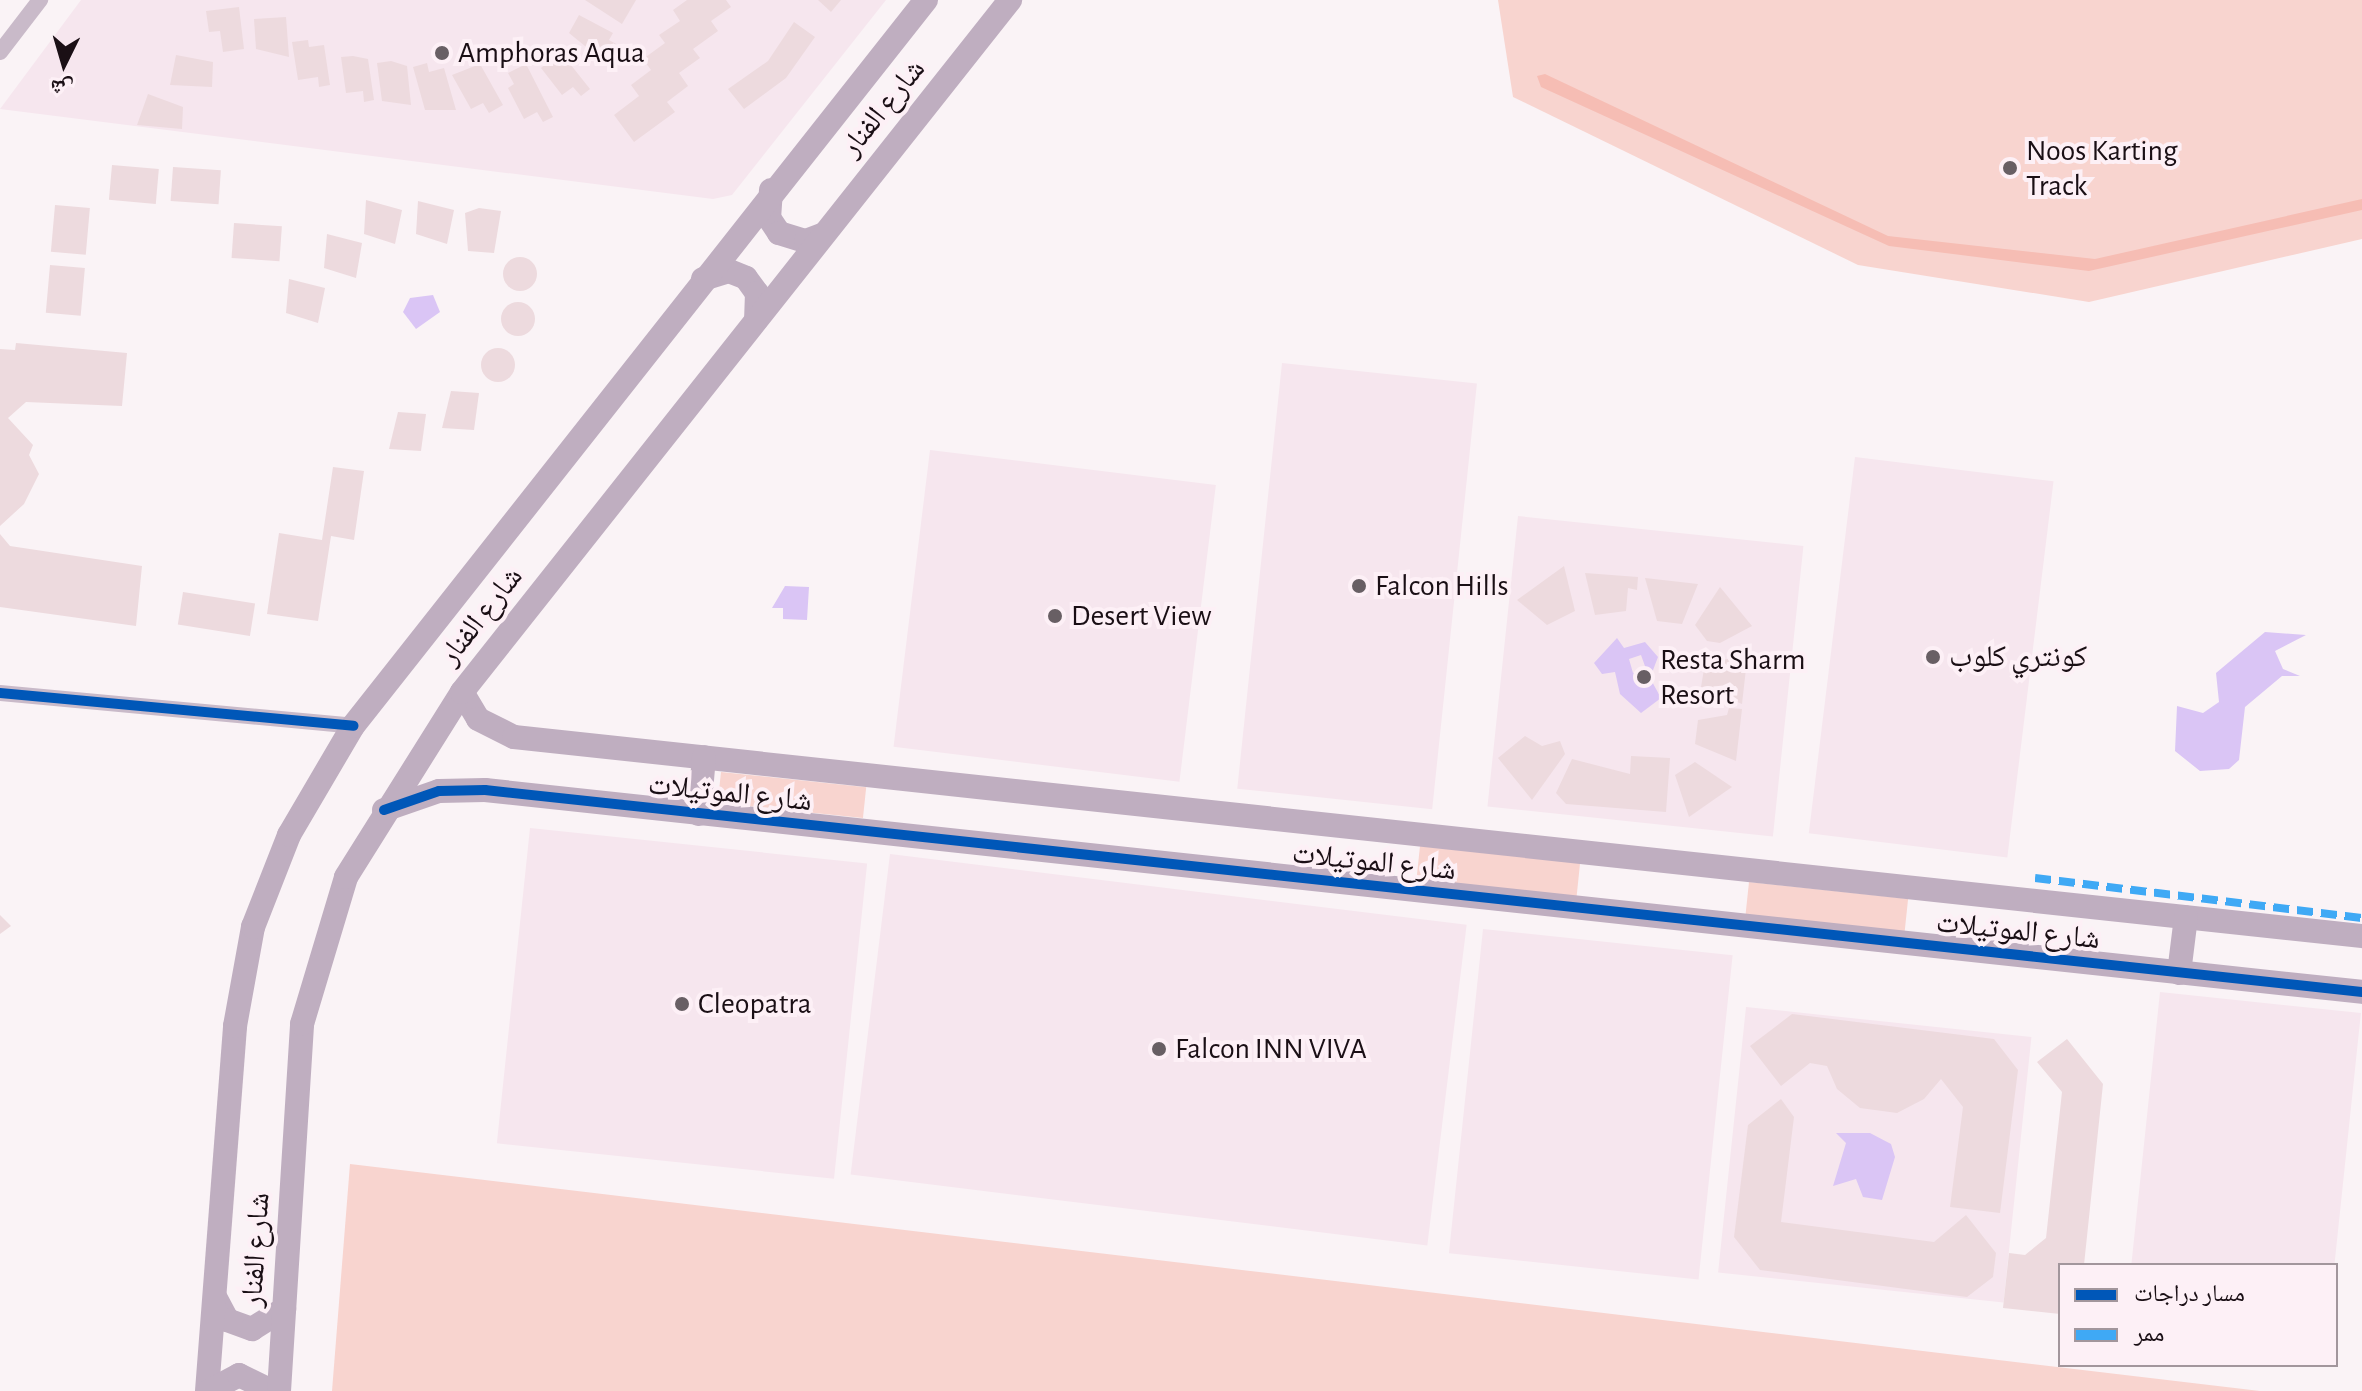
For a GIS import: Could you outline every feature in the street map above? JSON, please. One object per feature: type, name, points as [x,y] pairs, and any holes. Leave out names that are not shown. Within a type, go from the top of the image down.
[{"type":"street","points":[[0,52],[40,0]]},
{"type":"street","name":"شارع الفنار","points":[[208,1391],[228,1091],[253,927],[289,835],[353,726],[771,190],[926,0]]},
{"type":"street","name":"شارع الفنار","points":[[279,1391],[307,997],[331,913],[384,810],[462,692],[1010,0]]},
{"type":"street","points":[[771,190],[769,218],[779,233],[806,241],[824,234]]},
{"type":"street","points":[[703,279],[720,271],[746,278],[757,293],[756,320]]},
{"type":"street","name":"شارع الموتيلات","points":[[462,692],[478,719],[501,733],[2362,936]]},
{"type":"street","points":[[0,693],[353,726]]},
{"type":"street","points":[[699,814],[704,757]]},
{"type":"street","name":"شارع الموتيلات","points":[[384,810],[461,790],[2362,992]]},
{"type":"street","points":[[2179,973],[2186,917]]},
{"type":"street","points":[[215,1297],[227,1320],[252,1329],[284,1309]]},
{"type":"street","points":[[208,1391],[239,1375],[272,1391]]},
{"type":"shaded area","name":"Amphoras Aqua","points":[[81,0],[886,0],[732,195],[713,199],[0,109]]},
{"type":"shaded area","name":"Noos Karting Track","points":[[1498,0],[2362,0],[2362,239],[2089,302],[1858,265],[1513,97]]},
{"type":"shaded area","points":[[1545,74],[1888,236],[2095,259],[2362,199],[2362,210],[2089,271],[1889,246],[1541,87],[1537,76]]},
{"type":"shaded area","points":[[433,295],[440,312],[416,329],[403,312],[410,298]]},
{"type":"shaded area","name":"Falcon Hills","points":[[1282,363],[1477,383],[1432,809],[1237,789]]},
{"type":"shaded area","name":"Desert View","points":[[930,450],[1216,485],[1179,782],[894,747]]},
{"type":"shaded area","name":"كونتري كلوب","points":[[1855,457],[2054,481],[2007,858],[1809,833]]},
{"type":"shaded area","name":"Resta Sharm Resort","points":[[1518,516],[1803,546],[1773,836],[1487,806]]},
{"type":"shaded area","points":[[785,586],[809,587],[807,620],[783,619],[783,608],[772,608]]},
{"type":"shaded area","points":[[2265,632],[2306,635],[2275,651],[2283,669],[2300,676],[2282,676],[2245,707],[2239,760],[2229,769],[2200,771],[2175,751],[2177,706],[2203,713],[2219,702],[2216,673]]},
{"type":"shaded area","points":[[1617,638],[1624,648],[1645,642],[1658,657],[1650,678],[1661,698],[1641,713],[1620,694],[1615,672],[1602,674],[1594,663]],"holes":[[[1641,655],[1646,669],[1633,673],[1629,659]]]},
{"type":"shaded area","points":[[721,772],[866,787],[863,818],[718,803]]},
{"type":"shaded area","name":"Cleopatra","points":[[530,828],[867,863],[834,1179],[497,1143]]},
{"type":"shaded area","points":[[1420,846],[1580,863],[1577,897],[1416,880]]},
{"type":"shaded area","name":"Falcon INN VIVA","points":[[890,854],[1467,925],[1427,1245],[851,1175]]},
{"type":"shaded area","points":[[1749,882],[1908,899],[1905,933],[1745,916]]},
{"type":"shaded area","points":[[1483,929],[1733,955],[1699,1279],[1449,1253]]},
{"type":"shaded area","points":[[2160,992],[2361,1013],[2335,1263],[2132,1263]]},
{"type":"shaded area","points":[[1746,1007],[2031,1037],[2004,1303],[1718,1273]]},
{"type":"shaded area","points":[[1836,1133],[1870,1133],[1891,1144],[1895,1157],[1882,1200],[1863,1197],[1856,1179],[1833,1186],[1846,1143]]},
{"type":"shaded area","points":[[350,1164],[2260,1391],[332,1391]]},
{"type":"building","points":[[585,0],[636,0],[622,24]]},
{"type":"building","points":[[687,0],[726,0],[731,7],[711,21],[718,31],[693,49],[700,58],[679,73],[688,86],[667,102],[675,112],[634,142],[614,115],[639,96],[631,85],[651,70],[643,59],[665,43],[659,35],[680,21],[673,10]]},
{"type":"building","points":[[818,0],[841,0],[831,12]]},
{"type":"building","points":[[239,7],[244,49],[223,52],[220,31],[209,32],[206,11]]},
{"type":"building","points":[[579,15],[613,33],[609,40],[618,45],[607,64],[569,33]]},
{"type":"building","points":[[286,17],[289,57],[256,49],[254,19]]},
{"type":"building","points":[[794,22],[815,37],[786,78],[744,109],[728,89],[768,61]]},
{"type":"building","points":[[308,40],[309,47],[324,45],[330,85],[319,87],[318,77],[298,80],[292,42]]},
{"type":"building","points":[[555,45],[590,89],[581,96],[573,87],[562,95],[541,68],[548,62],[542,55]]},
{"type":"building","points":[[176,55],[213,62],[212,87],[170,85]]},
{"type":"building","points":[[341,57],[368,59],[374,100],[364,102],[363,91],[346,93]]},
{"type":"building","points":[[391,61],[407,66],[411,105],[382,101],[377,63]]},
{"type":"building","points":[[427,63],[429,72],[444,68],[456,110],[425,110],[413,67]]},
{"type":"building","points":[[480,64],[503,105],[489,113],[483,103],[471,109],[452,75]]},
{"type":"building","points":[[526,64],[553,117],[543,122],[537,112],[524,119],[508,88],[514,84],[508,73]]},
{"type":"building","points":[[148,94],[183,107],[182,129],[137,125]]},
{"type":"building","points":[[112,165],[159,169],[156,204],[109,200]]},
{"type":"building","points":[[173,167],[221,170],[219,204],[171,201]]},
{"type":"building","points":[[366,200],[402,210],[395,244],[364,234]]},
{"type":"building","points":[[418,201],[454,210],[447,244],[416,234]]},
{"type":"building","points":[[55,205],[90,208],[86,255],[51,252]]},
{"type":"building","points":[[479,208],[501,211],[494,253],[468,251],[465,213]]},
{"type":"building","points":[[234,223],[282,226],[279,261],[232,258]]},
{"type":"building","points":[[327,234],[362,243],[356,278],[324,268]]},
{"type":"building","points":[[520,257],[532,262],[537,274],[532,286],[520,291],[508,286],[503,274],[508,262]]},
{"type":"building","points":[[50,265],[85,268],[81,316],[46,313]]},
{"type":"building","points":[[289,279],[325,288],[318,323],[286,313]]},
{"type":"building","points":[[518,302],[530,307],[535,319],[530,331],[518,336],[506,331],[501,319],[506,307]]},
{"type":"building","points":[[16,343],[127,353],[122,406],[26,402],[8,418],[33,445],[29,455],[39,474],[24,504],[0,526],[0,349],[15,350]]},
{"type":"building","points":[[498,348],[510,353],[515,365],[510,377],[498,382],[486,377],[481,365],[486,353]]},
{"type":"building","points":[[451,391],[479,393],[474,430],[442,428]]},
{"type":"building","points":[[398,412],[426,414],[421,451],[389,449]]},
{"type":"building","points":[[333,467],[364,471],[354,540],[331,536],[318,621],[267,614],[279,533],[322,540]]},
{"type":"building","points":[[0,534],[10,546],[142,566],[136,626],[0,607]]},
{"type":"building","points":[[1564,566],[1575,611],[1547,625],[1517,600]]},
{"type":"building","points":[[1585,573],[1638,577],[1637,590],[1628,588],[1626,611],[1595,615]]},
{"type":"building","points":[[1645,578],[1698,584],[1682,624],[1657,621]]},
{"type":"building","points":[[1720,587],[1752,626],[1720,643],[1707,641],[1695,625]]},
{"type":"building","points":[[183,592],[255,603],[250,636],[178,625]]},
{"type":"building","points":[[1735,651],[1748,651],[1742,704],[1701,687],[1705,663],[1733,658]]},
{"type":"building","points":[[1729,708],[1742,709],[1736,761],[1695,744],[1698,720],[1727,715]]},
{"type":"building","points":[[1525,736],[1542,746],[1560,741],[1565,754],[1532,800],[1498,758]]},
{"type":"building","points":[[1631,756],[1670,758],[1666,812],[1566,804],[1556,793],[1572,759],[1630,774]]},
{"type":"building","points":[[1695,762],[1732,787],[1689,817],[1675,775]]},
{"type":"building","points":[[0,915],[11,926],[0,934]]},
{"type":"building","points":[[1792,1014],[1994,1039],[2018,1070],[2000,1213],[1950,1207],[1963,1107],[1941,1079],[1924,1099],[1897,1113],[1860,1108],[1837,1089],[1827,1066],[1810,1063],[1781,1086],[1750,1046]]},
{"type":"building","points":[[2067,1039],[2103,1084],[2084,1263],[2058,1263],[2058,1314],[2003,1308],[2009,1253],[2025,1255],[2046,1238],[2062,1092],[2037,1062]]},
{"type":"building","points":[[1781,1099],[1794,1117],[1781,1222],[1934,1242],[1966,1215],[1996,1253],[1993,1277],[1967,1297],[1760,1270],[1734,1237],[1748,1125]]},
{"type":"marked path","points":[[2035,878],[2362,918]]},
{"type":"cycle path","points":[[0,693],[353,726]]},
{"type":"cycle path","points":[[384,810],[439,791],[485,790],[2362,992]]},
{"type":"place","name":"Amphoras Aqua","points":[[442,53]]},
{"type":"place","name":"Noos Karting Track","points":[[2010,168]]},
{"type":"place","name":"Falcon Hills","points":[[1359,586]]},
{"type":"place","name":"Desert View","points":[[1055,616]]},
{"type":"place","name":"كونتري كلوب","points":[[1933,657]]},
{"type":"place","name":"Resta Sharm Resort","points":[[1644,677]]},
{"type":"place","name":"Cleopatra","points":[[682,1004]]},
{"type":"place","name":"Falcon INN VIVA","points":[[1159,1049]]}]
